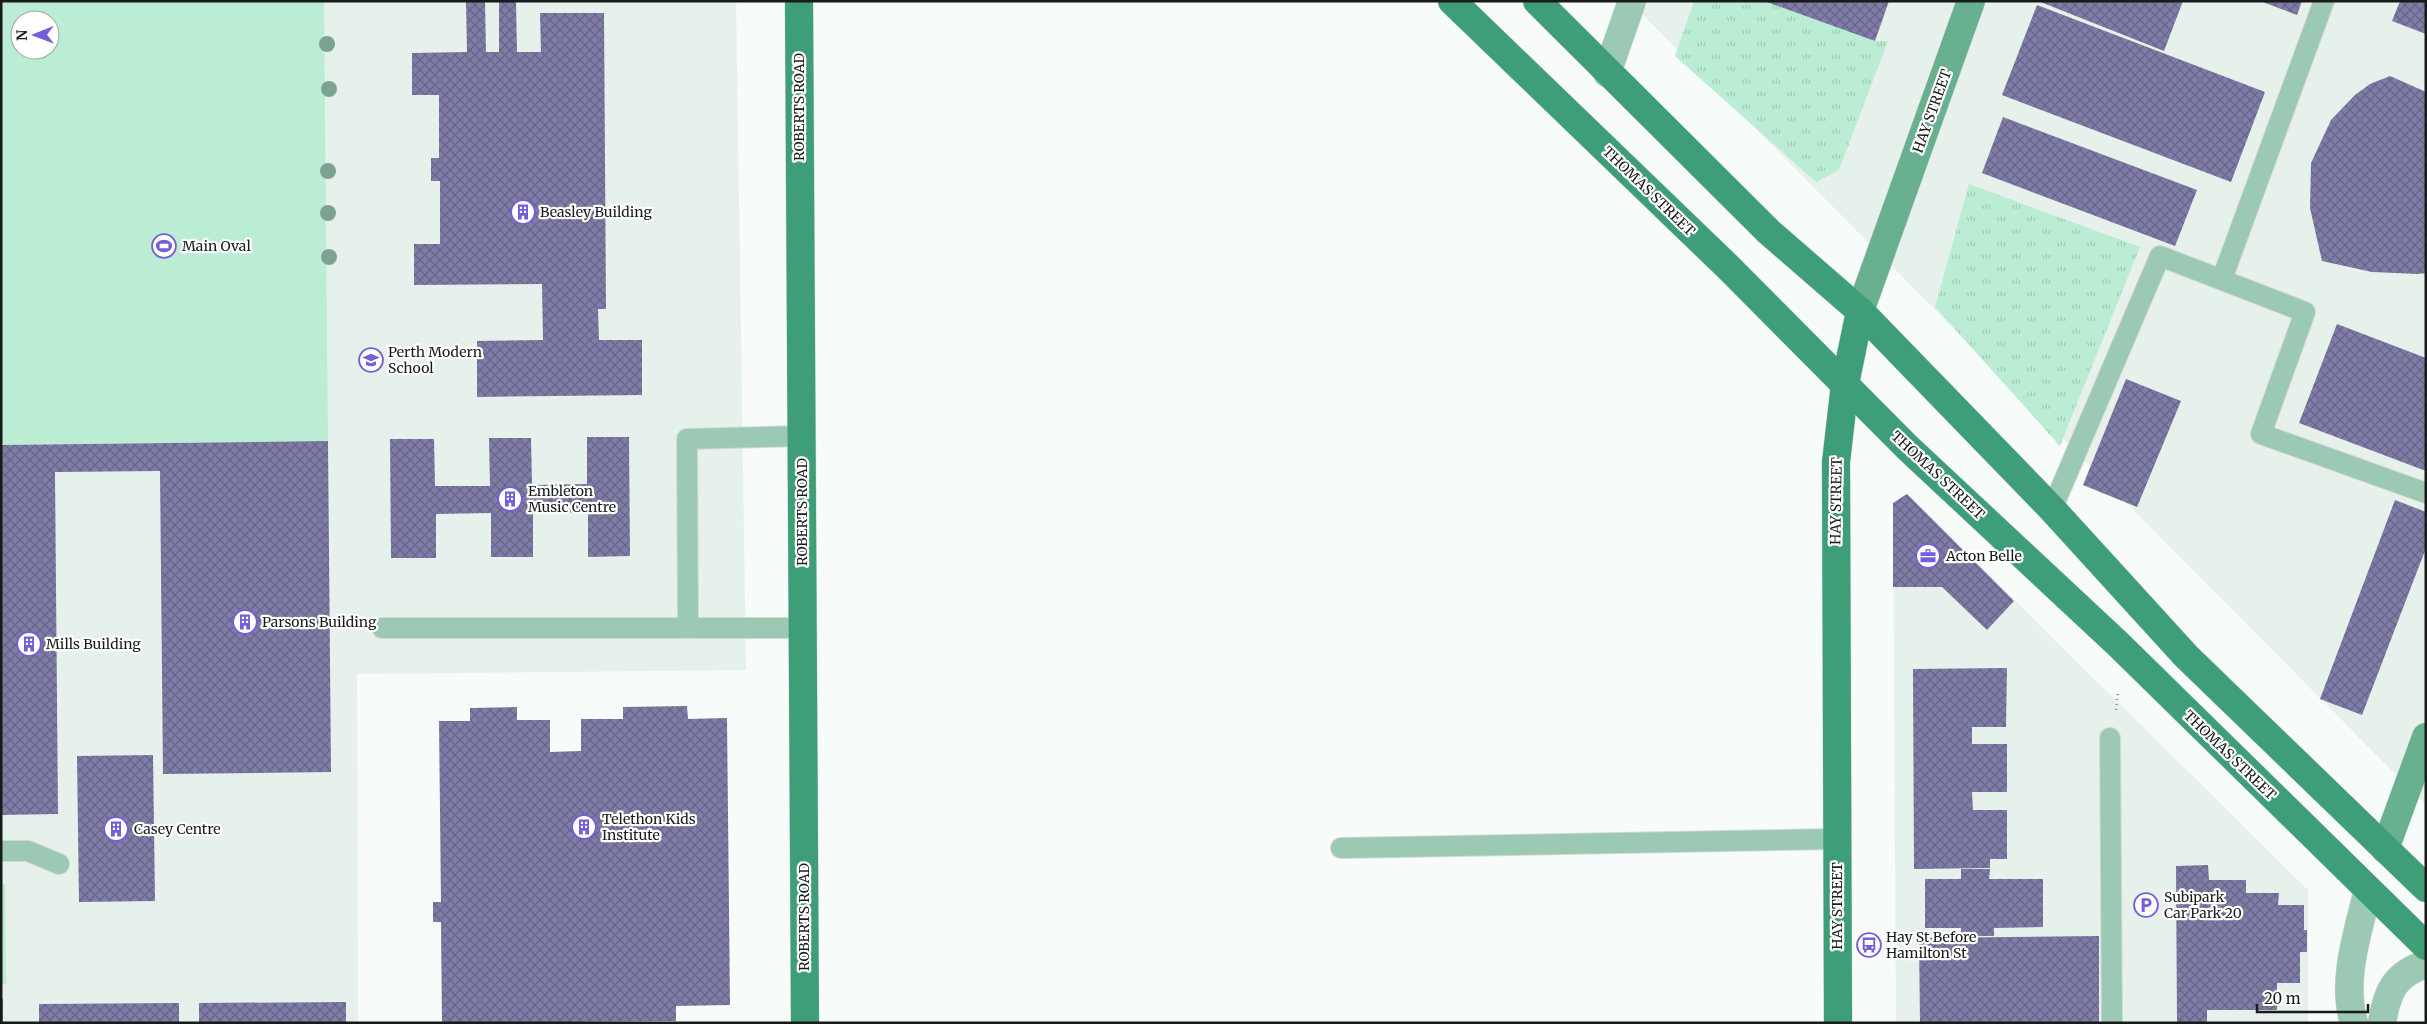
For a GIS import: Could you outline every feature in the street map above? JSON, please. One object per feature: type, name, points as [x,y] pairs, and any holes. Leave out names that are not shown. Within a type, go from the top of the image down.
[{"type":"main road","name":"ROBERTS ROAD","points":[[799,1],[805,1023]]},
{"type":"main road","name":"THOMAS STREET","points":[[1452,1],[1728,267],[1908,448],[2124,651],[2426,946]]},
{"type":"main road","points":[[1537,1],[1607,73],[1769,232],[1860,312],[2052,509],[2186,656],[2426,888]]},
{"type":"main road","name":"HAY STREET","points":[[1838,1023],[1836,462],[1845,384],[1860,312],[1972,1]]},
{"type":"main road","points":[[2385,849],[2426,737]]},
{"type":"street","points":[[1607,73],[1632,1]]},
{"type":"street","points":[[2354,1023],[2350,982],[2352,960],[2368,890]]},
{"type":"street","points":[[2382,1023],[2387,999],[2400,976],[2412,968],[2426,964]]},
{"type":"lane","points":[[2222,279],[2324,1]]},
{"type":"lane","points":[[2052,509],[2160,256],[2305,312],[2261,434],[2426,493]]},
{"type":"lane","points":[[688,628],[686,439],[801,436]]},
{"type":"lane","points":[[382,628],[803,628]]},
{"type":"lane","points":[[2110,738],[2112,1023]]},
{"type":"lane","points":[[1341,848],[1837,839]]},
{"type":"lane","points":[[1,851],[28,851],[59,864]]},
{"type":"shaded area","name":"Perth Modern School","points":[[1,1],[736,1],[746,670],[357,674],[358,1023],[1,1023]]},
{"type":"shaded area","points":[[1629,1],[2426,1],[2426,805]]},
{"type":"shaded area","points":[[1907,494],[2308,890],[2308,1023],[1896,1023],[1893,503]]},
{"type":"green space","name":"Main Oval","points":[[1,1],[324,1],[328,441],[1,445]]},
{"type":"green space","points":[[1694,1],[1773,1],[1875,41],[1888,41],[1839,170],[1816,182],[1675,56]]},
{"type":"green space","points":[[1969,184],[2140,247],[2060,446],[1935,307]]},
{"type":"green space","points":[[1,884],[5,884],[6,984],[1,984]]},
{"type":"building","name":"Beasley Building","points":[[466,1],[485,1],[486,52],[499,52],[499,1],[516,1],[517,52],[541,52],[540,13],[604,13],[606,309],[598,309],[599,340],[642,340],[642,395],[477,397],[477,341],[543,340],[542,284],[414,285],[414,244],[440,244],[440,181],[431,181],[431,158],[439,158],[439,95],[412,95],[412,53],[467,52]]},
{"type":"building","points":[[1764,1],[1889,1],[1875,41]]},
{"type":"building","points":[[2038,1],[2183,1],[2164,51]]},
{"type":"building","points":[[2260,1],[2302,1],[2297,15]]},
{"type":"building","points":[[2400,1],[2426,1],[2426,34],[2392,21]]},
{"type":"building","points":[[2037,5],[2265,92],[2231,182],[2002,95]]},
{"type":"building","points":[[2390,76],[2426,92],[2426,273],[2372,272],[2322,261],[2310,208],[2311,163],[2331,120],[2355,95],[2370,84]]},
{"type":"building","points":[[2003,117],[2197,190],[2175,246],[1982,173]]},
{"type":"building","points":[[2337,324],[2426,358],[2426,471],[2299,423]]},
{"type":"building","points":[[2126,379],[2181,401],[2137,507],[2083,485]]},
{"type":"building","name":"Embleton Music Centre","points":[[587,437],[629,437],[630,556],[588,557],[588,512],[533,513],[533,557],[491,557],[491,513],[436,514],[436,558],[391,558],[390,439],[434,439],[435,486],[490,486],[489,438],[531,438],[532,485],[587,484]]},
{"type":"building","name":"Parsons Building","points":[[328,441],[331,772],[163,774],[160,471],[55,472],[58,814],[1,815],[1,445]]},
{"type":"building","points":[[1907,494],[2014,601],[1987,630],[1942,587],[1893,587],[1893,503]]},
{"type":"building","points":[[2395,500],[2426,512],[2426,548],[2362,715],[2320,699]]},
{"type":"building","points":[[2007,668],[2006,727],[1972,727],[1972,744],[2007,744],[2007,792],[1972,792],[1973,810],[2007,810],[2007,859],[1990,859],[1990,868],[1914,869],[1913,669]]},
{"type":"building","name":"Telethon Kids Institute","points":[[687,706],[688,719],[727,718],[730,1005],[676,1006],[676,1021],[442,1023],[441,922],[433,922],[433,902],[441,902],[439,721],[470,721],[470,708],[517,707],[517,720],[550,720],[550,752],[581,751],[581,719],[623,719],[623,707]]},
{"type":"building","name":"Casey Centre","points":[[153,755],[155,901],[79,902],[77,756]]},
{"type":"building","points":[[2208,865],[2209,880],[2246,880],[2246,893],[2279,893],[2278,905],[2304,905],[2304,930],[2307,930],[2307,952],[2300,952],[2300,983],[2277,983],[2277,1010],[2207,1010],[2207,1023],[2177,1023],[2176,866]]},
{"type":"building","points":[[1961,869],[1990,869],[1989,879],[2043,879],[2043,927],[1994,928],[1994,936],[1961,936],[1961,928],[1925,928],[1925,879],[1961,879]]},
{"type":"building","points":[[2099,936],[2099,1023],[1920,1023],[1919,938]]},
{"type":"building","points":[[1,999],[3,999],[3,1023],[1,1023]]},
{"type":"building","points":[[346,1002],[346,1023],[199,1023],[199,1003]]},
{"type":"building","points":[[179,1003],[179,1023],[39,1023],[39,1004]]},
{"type":"place","name":"Beasley Building","points":[[523,212]]},
{"type":"place","name":"Main Oval","points":[[164,246]]},
{"type":"place","name":"Perth Modern School","points":[[371,360]]},
{"type":"place","name":"Embleton Music Centre","points":[[510,499]]},
{"type":"place","name":"Acton Belle","points":[[1928,556]]},
{"type":"place","name":"Parsons Building","points":[[245,622]]},
{"type":"place","name":"Mills Building","points":[[29,644]]},
{"type":"place","name":"Telethon Kids Institute","points":[[584,827]]},
{"type":"place","name":"Casey Centre","points":[[116,829]]},
{"type":"place","name":"Subipark Car Park 20","points":[[2146,905]]},
{"type":"place","name":"Hay St Before Hamilton St","points":[[1869,945]]}]
